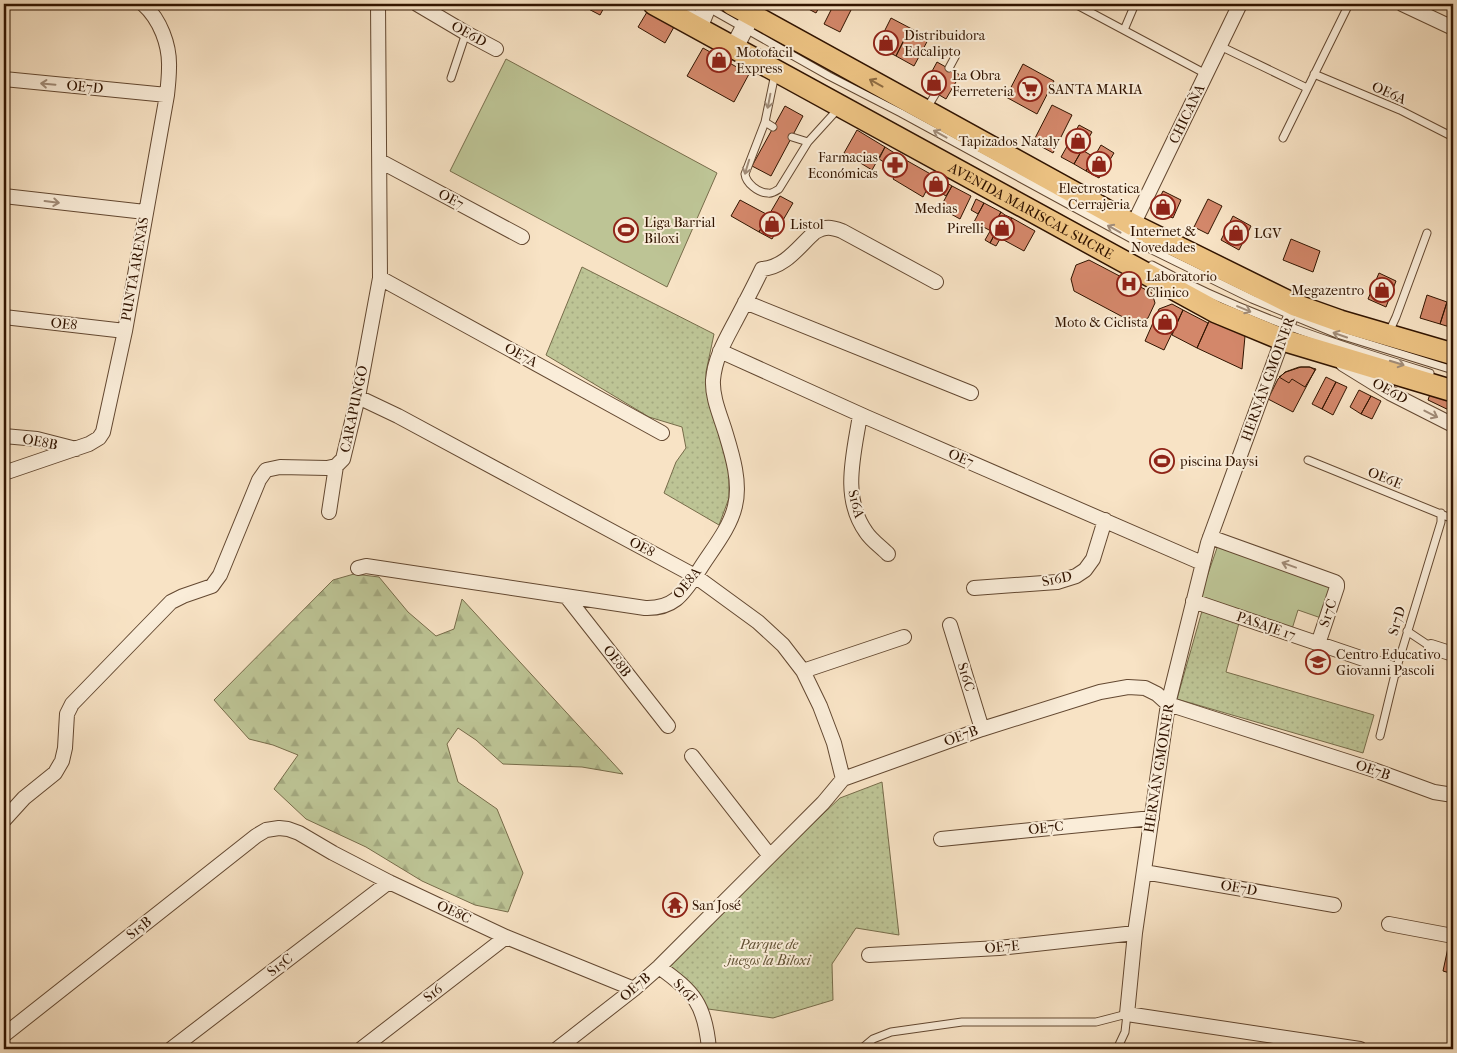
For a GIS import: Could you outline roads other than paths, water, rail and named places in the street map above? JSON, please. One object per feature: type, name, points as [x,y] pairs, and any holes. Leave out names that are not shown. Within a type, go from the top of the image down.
[{"type":"main road","name":"AVENIDA MARISCAL SUCRE","points":[[654,4],[704,14],[931,102],[1134,225],[1288,322],[1328,354],[1453,391]]},
{"type":"main road","name":"AVENIDA MARISCAL SUCRE","points":[[732,4],[742,30],[775,71],[1216,312],[1288,322],[1340,321],[1453,354]]},
{"type":"street","name":"PUNTA ARENAS","points":[[4,473],[76,449],[99,438],[103,432],[125,331],[167,95],[170,66],[165,39],[151,11],[143,4]]},
{"type":"street","name":"CARAPUNGO","points":[[4,820],[24,798],[55,773],[64,754],[67,714],[72,704],[171,602],[212,586],[220,576],[259,480],[266,470],[280,467],[327,468],[336,466],[343,459],[358,397],[380,278],[378,4]]},
{"type":"street","name":"OE6D","points":[[417,4],[496,49]]},
{"type":"street","name":"CHICAÑA","points":[[1134,225],[1240,4]]},
{"type":"street","points":[[1402,4],[1453,28]]},
{"type":"street","name":"OE7D","points":[[4,80],[167,95]]},
{"type":"street","name":"OE7","points":[[380,161],[522,237]]},
{"type":"street","points":[[4,196],[145,212]]},
{"type":"street","name":"OE8A","points":[[358,568],[366,566],[653,608],[668,605],[676,600],[695,576],[730,522],[736,505],[734,459],[714,395],[713,380],[720,351],[762,269],[776,267],[781,264],[816,232],[830,227],[842,230],[936,282]]},
{"type":"street","name":"OE7A","points":[[380,278],[662,433]]},
{"type":"street","points":[[745,302],[971,393]]},
{"type":"street","name":"OE8","points":[[4,317],[125,331]]},
{"type":"street","name":"HERNÁN GMOINER","points":[[1127,1014],[1135,933],[1168,704],[1210,537],[1288,322]]},
{"type":"street","name":"OE7","points":[[720,351],[860,415],[1202,563]]},
{"type":"street","name":"OE6D","points":[[1328,354],[1390,393],[1453,425]]},
{"type":"street","name":"OE8","points":[[358,397],[407,421],[695,576],[758,622],[783,645],[802,671],[820,706],[834,743],[843,779]]},
{"type":"street","name":"S16A","points":[[860,415],[850,474],[851,496],[857,516],[866,533],[888,554]]},
{"type":"street","name":"OE8B","points":[[4,436],[37,439],[76,449]]},
{"type":"street","points":[[329,512],[336,466]]},
{"type":"street","name":"S16D","points":[[974,588],[1057,582],[1076,576],[1085,570],[1093,559],[1105,520]]},
{"type":"street","name":"S17C","points":[[1210,537],[1335,582],[1337,587],[1318,644]]},
{"type":"street","name":"OE8B","points":[[566,596],[668,726]]},
{"type":"street","name":"PASAJE 17","points":[[1193,601],[1396,670]]},
{"type":"street","name":"S16C","points":[[950,625],[982,729]]},
{"type":"street","points":[[802,671],[904,637]]},
{"type":"street","points":[[1431,648],[1453,654]]},
{"type":"street","name":"OE7B","points":[[557,1049],[634,989],[658,967],[823,803],[843,779],[982,729],[1100,692],[1128,687],[1145,688],[1157,694],[1168,704],[1374,770],[1434,792],[1453,795]]},
{"type":"street","points":[[692,756],[770,856]]},
{"type":"street","name":"OE7C","points":[[941,839],[1152,818]]},
{"type":"street","name":"OE8C","points":[[278,828],[299,833],[332,853],[389,882],[506,937],[634,989]]},
{"type":"street","name":"S15B","points":[[4,1035],[256,836],[266,830],[278,828]]},
{"type":"street","name":"OE7D","points":[[1144,872],[1334,904]]},
{"type":"street","name":"S15C","points":[[171,1049],[389,882]]},
{"type":"street","points":[[1390,924],[1453,936]]},
{"type":"street","name":"OE7E","points":[[869,955],[998,948],[1135,933]]},
{"type":"street","name":"S16","points":[[361,1049],[506,937]]},
{"type":"street","name":"S16F","points":[[658,967],[689,992],[701,1008],[708,1035],[709,1049]]},
{"type":"street","points":[[1127,1014],[1360,1049]]},
{"type":"lane","points":[[676,4],[704,14]]},
{"type":"lane","points":[[1075,4],[1206,74]]},
{"type":"lane","points":[[1124,30],[1135,4]]},
{"type":"lane","points":[[1284,138],[1349,4]]},
{"type":"lane","points":[[742,30],[910,117],[1152,250],[1252,299],[1288,322],[1347,348],[1436,375]]},
{"type":"lane","points":[[450,78],[466,33]]},
{"type":"lane","points":[[1220,46],[1307,88]]},
{"type":"lane","points":[[949,68],[956,56]]},
{"type":"lane","points":[[775,71],[765,122],[745,174],[745,179],[750,185],[767,194],[779,189],[808,142],[840,107]]},
{"type":"lane","name":"OE6A","points":[[1314,74],[1400,110],[1453,137]]},
{"type":"lane","points":[[765,122],[774,127]]},
{"type":"lane","points":[[792,137],[808,142]]},
{"type":"lane","points":[[1388,335],[1428,233]]},
{"type":"lane","points":[[1147,263],[1244,310],[1337,334],[1453,370]]},
{"type":"lane","name":"OE6E","points":[[1308,460],[1453,519]]},
{"type":"lane","name":"S17D","points":[[1380,736],[1407,631],[1441,522],[1441,513]]},
{"type":"lane","points":[[1407,631],[1431,648]]},
{"type":"lane","points":[[861,1049],[874,1039],[891,1032],[962,1022],[1096,1022],[1127,1014],[1125,1032],[1117,1049]]},
{"type":"place","name":"Distribuidora Edcalipto","points":[[886,43]]},
{"type":"place","name":"Motofacil Express","points":[[719,60]]},
{"type":"place","name":"La Obra Ferreteria","points":[[934,83]]},
{"type":"place","name":"SANTA MARIA","points":[[1030,89]]},
{"type":"place","name":"Tapizados Nataly","points":[[1078,141]]},
{"type":"place","name":"Electrostatica Cerrajeria","points":[[1099,164]]},
{"type":"place","name":"Farmacias Económicas","points":[[895,165]]},
{"type":"place","name":"Medias","points":[[936,184]]},
{"type":"place","name":"Internet & Novedades","points":[[1163,207]]},
{"type":"place","name":"Listol","points":[[772,224]]},
{"type":"place","name":"Pirelli","points":[[1002,228]]},
{"type":"place","name":"Liga Barrial Biloxi","points":[[626,230]]},
{"type":"place","name":"LGV","points":[[1236,233]]},
{"type":"place","name":"Laboratorio Clinico","points":[[1129,284]]},
{"type":"place","name":"Megazentro","points":[[1382,290]]},
{"type":"place","name":"Moto & Ciclista","points":[[1165,322]]},
{"type":"place","name":"piscina Daysi","points":[[1162,461]]},
{"type":"place","name":"Centro Educativo Giovanni Pascoli","points":[[1318,662]]},
{"type":"place","name":"San José","points":[[675,905]]},
{"type":"park label","name":"Parque de juegos la Biloxi","points":[[769,952]]}]
